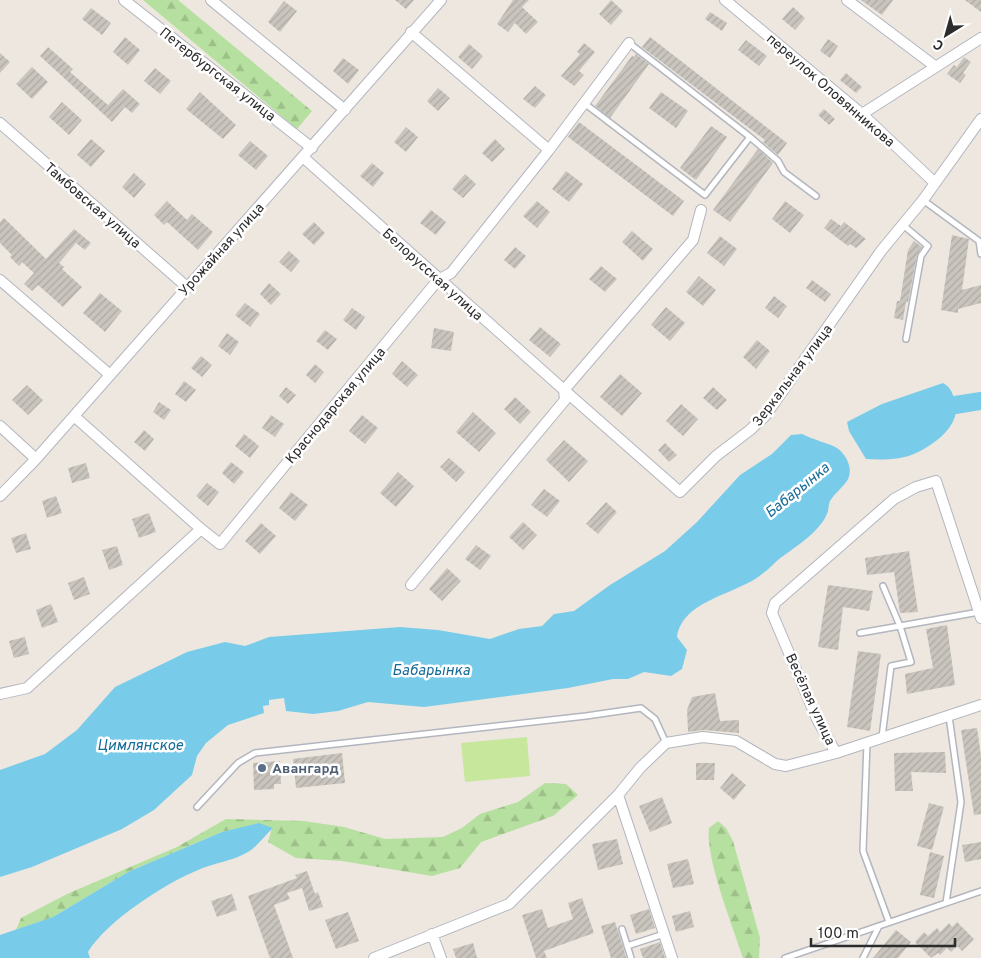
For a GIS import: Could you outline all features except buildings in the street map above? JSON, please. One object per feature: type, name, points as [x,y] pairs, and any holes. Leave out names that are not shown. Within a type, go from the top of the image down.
[{"type":"street","name":"Петербургская улица","points":[[124,0],[312,148]]},
{"type":"street","points":[[211,0],[345,110]]},
{"type":"street","name":"Урожайная улица","points":[[0,496],[36,459],[109,374],[304,158],[411,32],[441,0]]},
{"type":"street","name":"переулок Оловянникова","points":[[725,0],[862,114],[935,183]]},
{"type":"street","points":[[849,1],[936,67]]},
{"type":"street","points":[[411,32],[548,150]]},
{"type":"street","points":[[862,114],[981,38]]},
{"type":"street","name":"Краснодарская улица","points":[[201,529],[220,544],[438,280],[452,273],[629,43]]},
{"type":"street","name":"Зеркальная улица","points":[[564,390],[680,492],[716,456],[765,416],[881,251],[923,200],[981,119]]},
{"type":"street","name":"Тамбовская улица","points":[[0,123],[187,288]]},
{"type":"street","name":"Белорусская улица","points":[[304,158],[438,280],[564,390]]},
{"type":"street","points":[[411,586],[565,400],[564,390],[693,240],[702,210]]},
{"type":"street","points":[[0,280],[109,374]]},
{"type":"street","points":[[0,694],[27,688],[201,529],[74,416]]},
{"type":"street","points":[[0,426],[36,459]]},
{"type":"street","name":"Весёлая улица","points":[[666,743],[703,738],[736,742],[775,764],[786,766],[836,752],[817,720],[776,624],[772,613],[775,603],[894,499],[916,487],[936,482],[980,615]]},
{"type":"street","points":[[836,752],[981,705]]},
{"type":"street","points":[[374,958],[509,904],[618,795],[640,768],[666,743]]},
{"type":"street","points":[[618,795],[672,958]]},
{"type":"street","points":[[432,934],[440,958]]},
{"type":"lane","points":[[629,43],[750,137],[778,161],[784,172],[816,196]]},
{"type":"lane","points":[[584,103],[705,195],[750,137]]},
{"type":"lane","points":[[923,200],[979,241],[981,254]]},
{"type":"lane","points":[[902,225],[928,246],[922,256],[906,339]]},
{"type":"lane","points":[[882,738],[891,666],[911,662],[900,626],[883,586]]},
{"type":"lane","points":[[860,633],[980,615]]},
{"type":"lane","points":[[197,807],[238,763],[255,753],[641,708],[654,719],[666,743]]},
{"type":"lane","points":[[946,903],[961,802],[949,716]]},
{"type":"lane","points":[[867,743],[863,851],[889,922]]},
{"type":"lane","points":[[785,958],[981,891]]},
{"type":"lane","points":[[863,958],[880,926]]},
{"type":"lane","points":[[622,929],[631,958]]},
{"type":"lane","points":[[627,946],[664,934]]},
{"type":"green space","points":[[143,0],[178,0],[312,111],[297,129]]},
{"type":"green space","points":[[527,737],[530,776],[465,782],[461,743]]},
{"type":"green space","points":[[545,783],[566,784],[578,795],[553,816],[481,842],[460,868],[432,876],[342,861],[296,858],[268,842],[272,828],[259,824],[222,832],[128,872],[53,917],[16,930],[21,918],[67,894],[177,847],[226,819],[304,821],[344,827],[385,839],[443,837],[462,828],[480,814],[518,802]]},
{"type":"green space","points":[[718,821],[726,828],[733,841],[760,938],[759,958],[743,958],[715,874],[709,841],[709,828]]},
{"type":"water","points":[[943,383],[951,391],[956,407],[952,424],[946,432],[932,444],[910,455],[898,458],[866,459],[849,431],[847,422],[882,404]]},
{"type":"water","name":"Цимлянское","points":[[802,434],[834,446],[841,451],[850,468],[847,481],[830,501],[827,514],[822,522],[805,540],[751,581],[712,599],[689,614],[681,624],[677,637],[687,650],[682,669],[671,676],[644,672],[628,679],[613,679],[568,688],[424,707],[368,702],[338,711],[313,714],[286,711],[284,698],[269,700],[269,705],[263,706],[264,713],[228,725],[206,743],[197,756],[192,775],[154,810],[122,829],[32,867],[0,877],[0,770],[45,754],[77,730],[115,687],[187,652],[225,642],[245,646],[269,637],[400,627],[438,630],[490,639],[519,629],[542,626],[554,614],[574,611],[610,585],[665,551],[697,522],[740,475],[772,454],[791,435]]},
{"type":"water","points":[[259,823],[273,828],[251,850],[236,858],[184,876],[153,894],[108,928],[88,952],[90,958],[0,958],[0,935],[53,917],[128,872],[222,832]]},
{"type":"waterway","name":"Бабарынка","points":[[935,411],[949,406],[981,401]]},
{"type":"place","name":"Авангард","points":[[262,768]]}]
